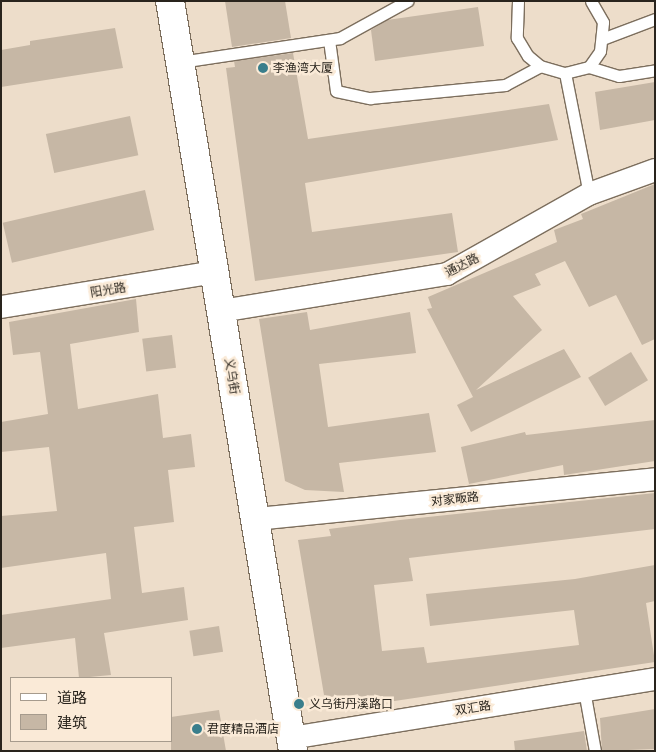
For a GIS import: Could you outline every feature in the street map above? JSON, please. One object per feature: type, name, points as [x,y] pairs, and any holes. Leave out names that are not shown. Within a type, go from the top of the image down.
[{"type":"street","name":"义乌街","points":[[170,1],[292,744]]},
{"type":"street","name":"通达路","points":[[221,311],[447,274],[589,194],[655,170]]},
{"type":"street","name":"阳光路","points":[[1,307],[214,272]]},
{"type":"street","name":"对家畈路","points":[[256,520],[655,479]]},
{"type":"street","name":"双汇路","points":[[292,744],[584,690],[655,679]]},
{"type":"lane","points":[[180,62],[340,38],[382,7],[407,1]]},
{"type":"lane","points":[[518,1],[517,38],[540,66],[565,73],[589,67],[619,76],[655,70]]},
{"type":"lane","points":[[589,67],[600,51],[603,22],[590,1]]},
{"type":"lane","points":[[602,39],[655,19]]},
{"type":"lane","points":[[329,40],[336,91],[370,98],[505,84],[540,66]]},
{"type":"lane","points":[[565,73],[589,194]]},
{"type":"lane","points":[[584,690],[595,751]]},
{"type":"building","points":[[225,1],[285,1],[291,38],[232,47]]},
{"type":"building","points":[[478,7],[484,46],[375,61],[371,30],[387,20]]},
{"type":"building","points":[[115,28],[123,68],[1,87],[1,50],[30,45],[30,41]]},
{"type":"building","points":[[293,53],[308,139],[549,104],[558,140],[305,183],[312,232],[452,213],[458,252],[255,281],[226,68],[235,67],[234,61]]},
{"type":"building","points":[[655,82],[655,120],[600,130],[595,92]]},
{"type":"building","points":[[130,116],[138,155],[54,173],[46,134]]},
{"type":"building","points":[[655,184],[655,339],[642,345],[616,295],[589,307],[565,261],[535,274],[541,285],[513,296],[542,330],[476,390],[564,349],[581,377],[471,432],[457,405],[473,397],[427,309],[432,308],[428,297],[557,242],[554,230],[583,219],[581,214]]},
{"type":"building","points":[[145,190],[154,230],[12,263],[3,223]]},
{"type":"building","points":[[136,299],[139,332],[70,344],[78,409],[158,394],[163,438],[191,434],[195,467],[168,470],[174,522],[134,527],[142,593],[184,587],[188,620],[104,633],[111,675],[79,677],[75,638],[1,648],[1,615],[111,599],[106,553],[1,568],[1,516],[57,511],[49,447],[1,452],[1,422],[48,414],[40,352],[13,355],[9,322]]},
{"type":"building","points":[[307,312],[310,330],[410,312],[416,353],[319,364],[328,427],[429,413],[436,452],[339,463],[344,492],[305,490],[285,481],[259,319]]},
{"type":"building","points":[[172,335],[176,368],[146,371],[142,339]]},
{"type":"building","points":[[631,352],[648,380],[605,406],[588,378]]},
{"type":"building","points":[[655,420],[655,461],[564,475],[563,465],[469,484],[461,447],[525,432],[526,435]]},
{"type":"building","points":[[655,493],[655,529],[409,558],[413,581],[374,585],[382,651],[424,647],[427,663],[579,645],[574,610],[430,626],[426,594],[575,579],[655,565],[655,601],[646,603],[655,662],[361,706],[358,694],[325,701],[298,540],[331,536],[329,529]]},
{"type":"building","points":[[219,626],[223,652],[193,656],[189,631]]},
{"type":"building","points":[[655,709],[655,749],[602,751],[600,718]]},
{"type":"building","points":[[219,710],[226,751],[171,751],[172,717]]},
{"type":"building","points":[[584,731],[587,751],[515,751],[514,741]]},
{"type":"place","name":"李渔湾大厦","points":[[263,68]]},
{"type":"place","name":"义乌街丹溪路口","points":[[299,704]]},
{"type":"place","name":"君度精品酒店","points":[[197,729]]}]
